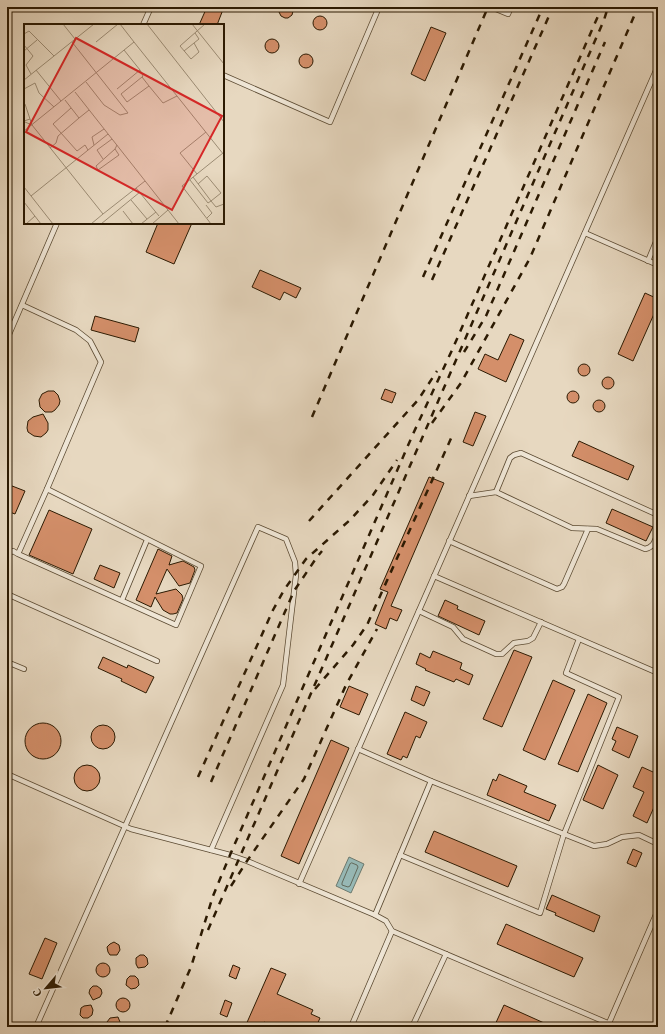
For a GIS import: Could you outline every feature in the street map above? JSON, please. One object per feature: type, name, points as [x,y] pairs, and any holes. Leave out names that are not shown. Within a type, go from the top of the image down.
[{"type":"street","points":[[7,12],[9,7]]},
{"type":"lane","points":[[143,24],[151,7]]},
{"type":"lane","points":[[224,75],[330,122],[379,7]]},
{"type":"lane","points":[[491,7],[508,14],[511,7]]},
{"type":"lane","points":[[299,884],[658,66]]},
{"type":"lane","points":[[7,339],[57,224]]},
{"type":"lane","points":[[585,233],[658,265]]},
{"type":"lane","points":[[648,261],[658,237]]},
{"type":"lane","points":[[18,554],[101,362],[90,341],[76,330],[22,305]]},
{"type":"lane","points":[[496,492],[510,458],[514,455],[521,454],[658,515]]},
{"type":"lane","points":[[7,554],[13,551],[176,625],[201,566],[47,489]]},
{"type":"lane","points":[[469,496],[496,492],[572,528],[597,529],[645,549],[650,548],[653,545],[658,533]]},
{"type":"lane","points":[[36,1027],[258,527],[286,539],[295,562],[296,575],[283,685],[211,850]]},
{"type":"lane","points":[[449,542],[556,589],[562,587],[564,584],[588,529]]},
{"type":"lane","points":[[122,600],[147,540]]},
{"type":"lane","points":[[434,576],[658,673]]},
{"type":"lane","points":[[7,594],[157,661]]},
{"type":"lane","points":[[419,611],[454,627],[463,639],[496,654],[502,654],[514,644],[528,641],[533,638],[541,622]]},
{"type":"lane","points":[[400,855],[540,913],[564,834],[619,696],[566,673],[579,638]]},
{"type":"lane","points":[[7,662],[24,669]]},
{"type":"lane","points":[[358,749],[431,781],[594,846],[607,844],[622,837],[639,836],[658,844]]},
{"type":"lane","points":[[7,774],[131,829],[230,855],[374,915],[386,921],[392,931],[608,1026],[617,1027]]},
{"type":"lane","points":[[374,915],[431,781]]},
{"type":"lane","points":[[608,1026],[658,910]]},
{"type":"lane","points":[[351,1027],[392,931]]},
{"type":"lane","points":[[413,1027],[446,954]]},
{"type":"water","points":[[349,857],[364,864],[351,893],[336,886]]},
{"type":"building","points":[[207,7],[224,7],[217,24],[199,24]]},
{"type":"building","points":[[279,7],[293,7],[292,15],[288,18],[281,16]]},
{"type":"building","points":[[317,16],[323,16],[327,20],[327,26],[323,30],[317,30],[313,26],[313,20]]},
{"type":"building","points":[[431,27],[446,33],[425,81],[411,74]]},
{"type":"building","points":[[269,39],[275,39],[279,43],[279,49],[275,53],[269,53],[265,49],[265,43]]},
{"type":"building","points":[[303,54],[309,54],[313,58],[313,64],[309,68],[303,68],[299,64],[299,58]]},
{"type":"building","points":[[158,224],[192,224],[174,264],[146,252]]},
{"type":"building","points":[[260,270],[301,288],[296,298],[284,292],[280,300],[252,287]]},
{"type":"building","points":[[645,293],[658,299],[658,305],[633,361],[618,354]]},
{"type":"building","points":[[95,316],[139,328],[135,342],[91,330]]},
{"type":"building","points":[[510,334],[524,340],[506,382],[478,369],[485,354],[498,360]]},
{"type":"building","points":[[582,364],[586,364],[590,370],[586,376],[582,376],[578,372],[578,368]]},
{"type":"building","points":[[606,377],[610,377],[614,383],[610,389],[606,389],[602,385],[602,381]]},
{"type":"building","points":[[385,389],[396,393],[392,403],[381,399]]},
{"type":"building","points":[[48,391],[54,391],[58,395],[60,401],[59,405],[52,412],[45,412],[40,407],[39,400],[42,394]]},
{"type":"building","points":[[571,391],[575,391],[579,397],[575,403],[571,403],[567,399],[567,395]]},
{"type":"building","points":[[597,400],[601,400],[605,406],[601,412],[597,412],[593,408],[593,404]]},
{"type":"building","points":[[475,412],[486,416],[473,446],[463,442]]},
{"type":"building","points":[[43,414],[48,423],[48,430],[41,437],[34,436],[28,432],[28,421],[33,417]]},
{"type":"building","points":[[579,441],[634,466],[628,480],[572,456]]},
{"type":"building","points":[[429,477],[444,483],[391,606],[402,610],[397,621],[390,618],[386,629],[375,624],[388,592],[380,589]]},
{"type":"building","points":[[7,484],[25,491],[15,514],[7,511]]},
{"type":"building","points":[[612,509],[653,527],[646,541],[606,523]]},
{"type":"building","points":[[49,510],[92,529],[73,574],[29,555]]},
{"type":"building","points":[[158,549],[172,556],[169,565],[183,561],[194,567],[195,570],[190,583],[179,586],[167,569],[156,594],[176,589],[182,595],[183,599],[177,613],[170,614],[163,610],[155,597],[151,607],[136,600]]},
{"type":"building","points":[[100,565],[120,573],[114,588],[94,579]]},
{"type":"building","points":[[445,600],[458,606],[457,609],[485,621],[479,635],[438,616]]},
{"type":"building","points":[[514,650],[532,657],[502,727],[483,719]]},
{"type":"building","points":[[433,651],[462,663],[460,669],[473,675],[469,685],[456,679],[454,682],[425,670],[426,669],[416,664],[420,653],[430,658]]},
{"type":"building","points":[[103,657],[127,668],[128,665],[154,677],[146,693],[121,681],[122,679],[98,668]]},
{"type":"building","points":[[553,680],[575,690],[545,760],[523,750]]},
{"type":"building","points":[[349,686],[368,694],[359,715],[340,707]]},
{"type":"building","points":[[416,686],[430,692],[424,706],[411,700]]},
{"type":"building","points":[[588,694],[607,703],[578,772],[558,764]]},
{"type":"building","points":[[405,712],[427,722],[420,738],[416,736],[407,758],[403,756],[401,760],[387,754]]},
{"type":"building","points":[[46,723],[56,728],[60,734],[60,748],[56,754],[50,758],[40,759],[30,754],[26,748],[25,738],[30,728],[36,724]]},
{"type":"building","points":[[103,725],[108,726],[114,732],[114,742],[108,748],[103,749],[98,748],[92,742],[91,737],[92,732],[98,726]]},
{"type":"building","points":[[617,727],[638,736],[629,758],[612,750],[616,741],[612,739]]},
{"type":"building","points":[[331,740],[349,748],[299,864],[281,856]]},
{"type":"building","points":[[658,761],[658,798],[647,823],[633,816],[644,792],[633,787],[642,767],[653,772]]},
{"type":"building","points":[[87,765],[96,769],[100,778],[96,787],[87,791],[78,787],[74,778],[78,769]]},
{"type":"building","points":[[598,765],[618,775],[603,809],[583,800]]},
{"type":"building","points":[[499,774],[527,786],[524,792],[556,805],[549,821],[487,795],[493,779],[496,781]]},
{"type":"building","points":[[434,831],[517,866],[508,887],[425,852]]},
{"type":"building","points":[[633,849],[642,853],[636,867],[627,863]]},
{"type":"building","points":[[552,895],[600,916],[594,932],[555,915],[556,913],[546,909]]},
{"type":"building","points":[[506,924],[583,958],[574,977],[497,944]]},
{"type":"building","points":[[45,938],[57,943],[42,979],[29,974]]},
{"type":"building","points":[[114,942],[119,945],[120,950],[117,955],[110,955],[107,947]]},
{"type":"building","points":[[140,955],[144,955],[147,958],[148,964],[145,967],[138,968],[136,958]]},
{"type":"building","points":[[103,963],[108,965],[110,970],[108,975],[103,977],[98,975],[96,970],[98,965]]},
{"type":"building","points":[[233,965],[240,968],[236,979],[229,976]]},
{"type":"building","points":[[271,968],[286,974],[277,994],[313,1010],[311,1014],[320,1018],[316,1027],[275,1027],[264,1022],[262,1027],[245,1027]]},
{"type":"building","points":[[130,976],[135,976],[138,979],[139,985],[136,988],[131,989],[126,985],[127,979]]},
{"type":"building","points":[[93,986],[97,986],[101,989],[102,993],[100,997],[93,1000],[89,993]]},
{"type":"building","points":[[123,998],[128,1000],[130,1005],[128,1010],[123,1012],[118,1010],[116,1005],[118,1000]]},
{"type":"building","points":[[225,1000],[232,1003],[227,1017],[220,1014]]},
{"type":"building","points":[[91,1005],[93,1010],[92,1015],[88,1018],[83,1018],[80,1015],[81,1008]]},
{"type":"building","points":[[504,1005],[553,1027],[494,1027]]},
{"type":"building","points":[[118,1017],[120,1027],[107,1027],[107,1022],[110,1018]]},
{"type":"railway","points":[[312,417],[488,7]]},
{"type":"railway","points":[[423,277],[543,7]]},
{"type":"railway","points":[[432,280],[553,7]]},
{"type":"railway","points":[[165,1027],[191,967],[213,896],[230,855],[413,434],[453,348],[602,7]]},
{"type":"railway","points":[[208,930],[604,20],[608,7]]},
{"type":"railway","points":[[432,423],[461,383],[530,258],[638,7]]},
{"type":"railway","points":[[464,352],[486,316],[605,42]]},
{"type":"railway","points":[[309,521],[418,400],[437,371]]},
{"type":"railway","points":[[315,689],[353,645],[367,625],[453,434]]},
{"type":"railway","points":[[198,777],[273,610],[284,590],[306,559],[350,520],[373,495],[397,460]]},
{"type":"railway","points":[[211,782],[294,591],[322,551]]},
{"type":"railway","points":[[231,886],[304,779],[346,685],[377,629]]}]
